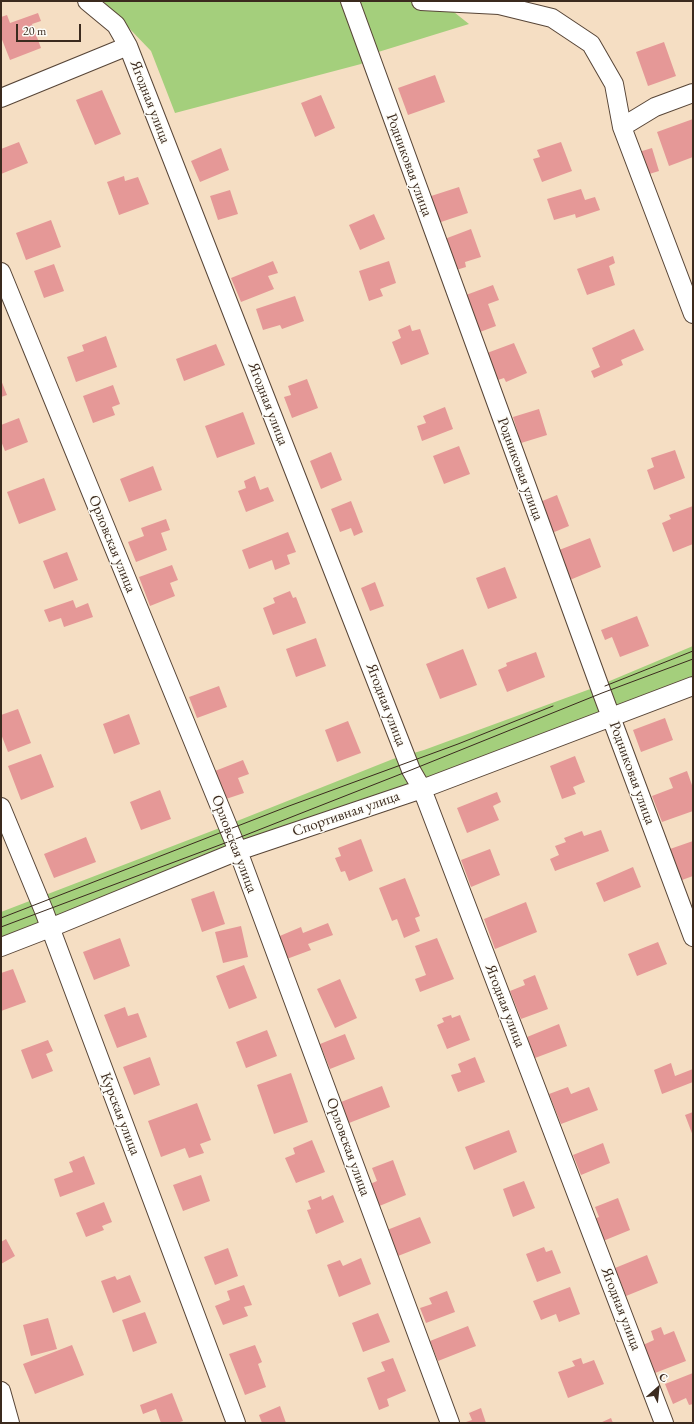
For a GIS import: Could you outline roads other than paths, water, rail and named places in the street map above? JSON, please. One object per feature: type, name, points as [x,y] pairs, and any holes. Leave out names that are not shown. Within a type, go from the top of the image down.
[{"type":"street","name":"Ягодная улица","points":[[87,1],[116,25],[128,46],[411,770],[422,788],[664,1423]]},
{"type":"street","name":"Родниковая улица","points":[[350,1],[693,937]]},
{"type":"street","points":[[421,1],[499,5],[551,10],[591,44],[614,84],[622,127],[693,314]]},
{"type":"street","points":[[1,98],[128,46]]},
{"type":"street","points":[[622,127],[655,107],[693,93]]},
{"type":"street","name":"Орловская улица","points":[[1,272],[238,851],[450,1423]]},
{"type":"street","name":"Спортивная улица","points":[[1,947],[238,851],[422,788],[693,686]]},
{"type":"street","name":"Курская улица","points":[[1,807],[50,928],[236,1423]]},
{"type":"street","points":[[1,1391],[10,1423]]},
{"type":"tram line","points":[[605,686],[693,651]]},
{"type":"tram line","points":[[1,927],[233,840],[602,693],[693,659]]},
{"type":"tram line","points":[[1,918],[289,806],[458,744],[553,706]]}]
